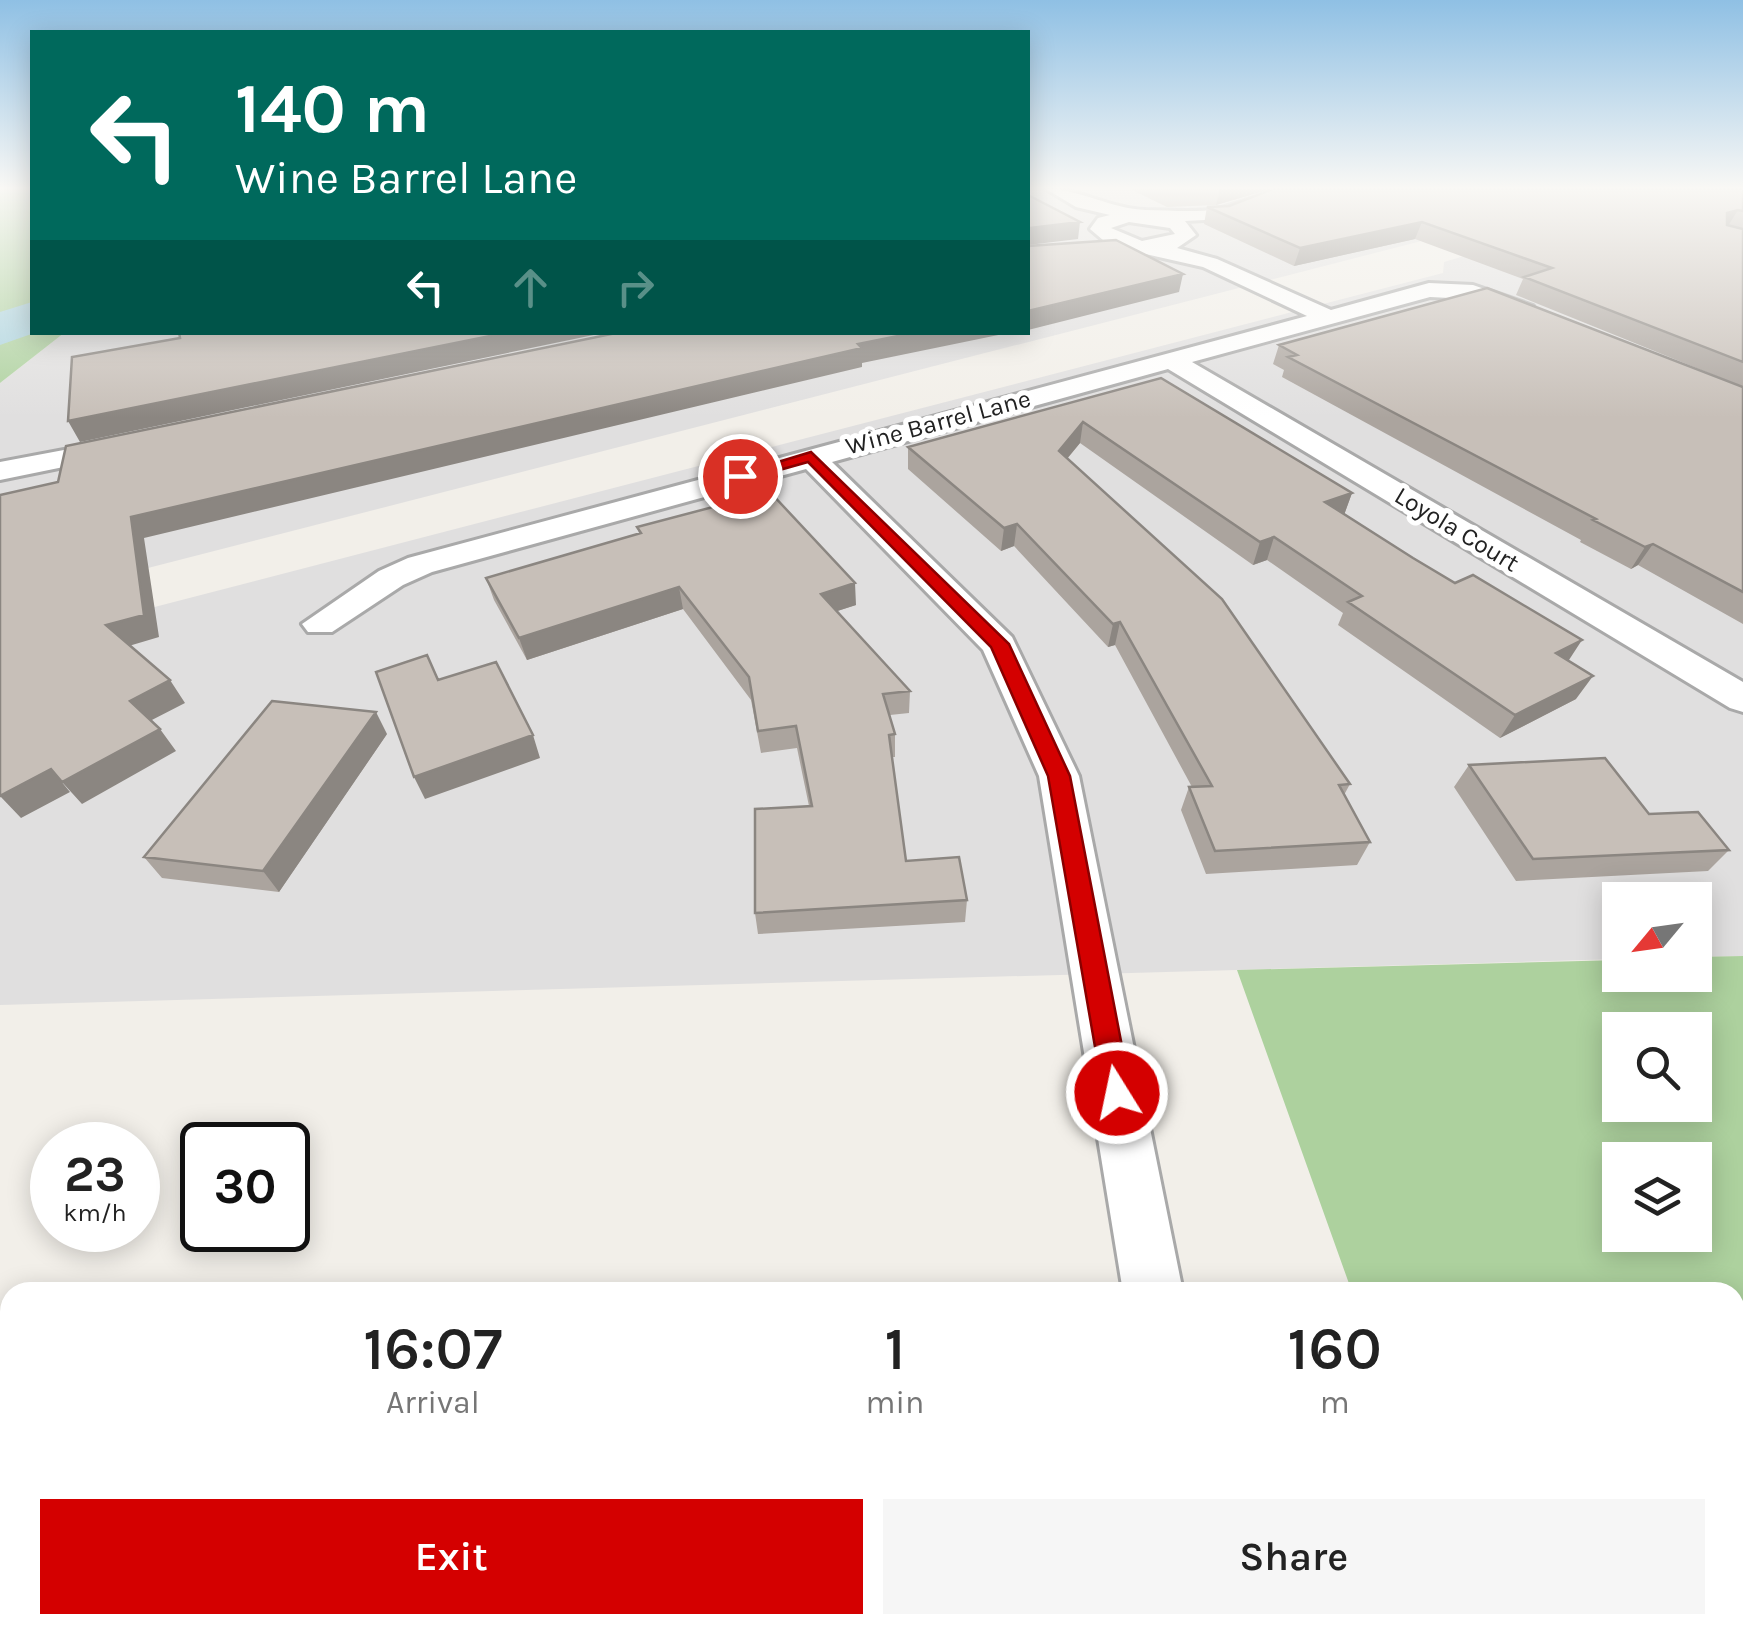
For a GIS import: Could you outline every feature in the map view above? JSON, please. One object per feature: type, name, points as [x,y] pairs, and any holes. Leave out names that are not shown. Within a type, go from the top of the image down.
[{"type":"street","points":[[1217,265],[1328,318]]},
{"type":"street","name":"Wine Barrel Lane","points":[[320,624],[391,578],[420,565],[1429,290],[1483,294],[1545,319]]},
{"type":"street","name":"Loyola Court","points":[[1171,360],[1743,699]]},
{"type":"street","points":[[0,472],[147,442]]},
{"type":"street","points":[[811,457],[999,644],[1059,776],[1151,1282]]},
{"type":"shaded area","points":[[1030,265],[1327,265],[0,606],[0,383],[61,335],[1030,335]]},
{"type":"shaded area","points":[[1444,265],[1743,265],[1743,956],[1712,957],[1712,882],[1602,882],[1602,960],[0,1005],[0,647],[1443,273]]},
{"type":"green space","points":[[0,265],[30,265],[30,335],[61,335],[0,383]]},
{"type":"green space","points":[[1743,956],[1743,1282],[1348,1282],[1237,970],[1602,960],[1602,992],[1712,992],[1712,957]]},
{"type":"building","points":[[1030,265],[1166,265],[1183,274],[1030,311]]},
{"type":"building","points":[[1544,265],[1743,265],[1743,362],[1524,277],[1552,268]]},
{"type":"building","points":[[1487,288],[1743,387],[1743,592],[1653,544],[1645,547],[1593,520],[1596,519],[1288,357],[1297,355],[1279,345]]},
{"type":"building","points":[[180,335],[495,335],[68,421],[72,357],[180,338]]},
{"type":"building","points":[[606,335],[903,335],[858,344],[862,348],[131,517],[144,615],[106,625],[170,680],[130,701],[160,729],[62,782],[51,769],[0,796],[0,495],[58,482],[66,446]]},
{"type":"building","points":[[1161,378],[1352,493],[1325,502],[1413,558],[1455,583],[1473,575],[1582,640],[1556,653],[1593,676],[1515,715],[1348,602],[1362,596],[1274,537],[1260,542],[1083,422],[1059,451],[1222,599],[1350,784],[1339,785],[1370,842],[1215,851],[1189,787],[1212,786],[1120,622],[1113,624],[1017,524],[1004,528],[908,447]]},
{"type":"building","points":[[770,492],[855,583],[821,594],[910,691],[883,694],[895,734],[889,735],[906,861],[959,857],[967,900],[755,913],[755,809],[812,806],[796,726],[758,731],[749,677],[679,587],[519,638],[486,578],[641,533],[637,527]]},
{"type":"building","points":[[427,655],[438,680],[496,662],[533,735],[414,777],[376,672]]},
{"type":"building","points":[[272,701],[376,712],[263,871],[144,857]]},
{"type":"building","points":[[1605,758],[1649,814],[1698,812],[1729,850],[1533,859],[1469,765]]},
{"type":"waterway","points":[[0,330],[30,318]]},
{"type":"route","points":[[740,476],[811,457],[999,644],[1059,776],[1117,1093]]}]
